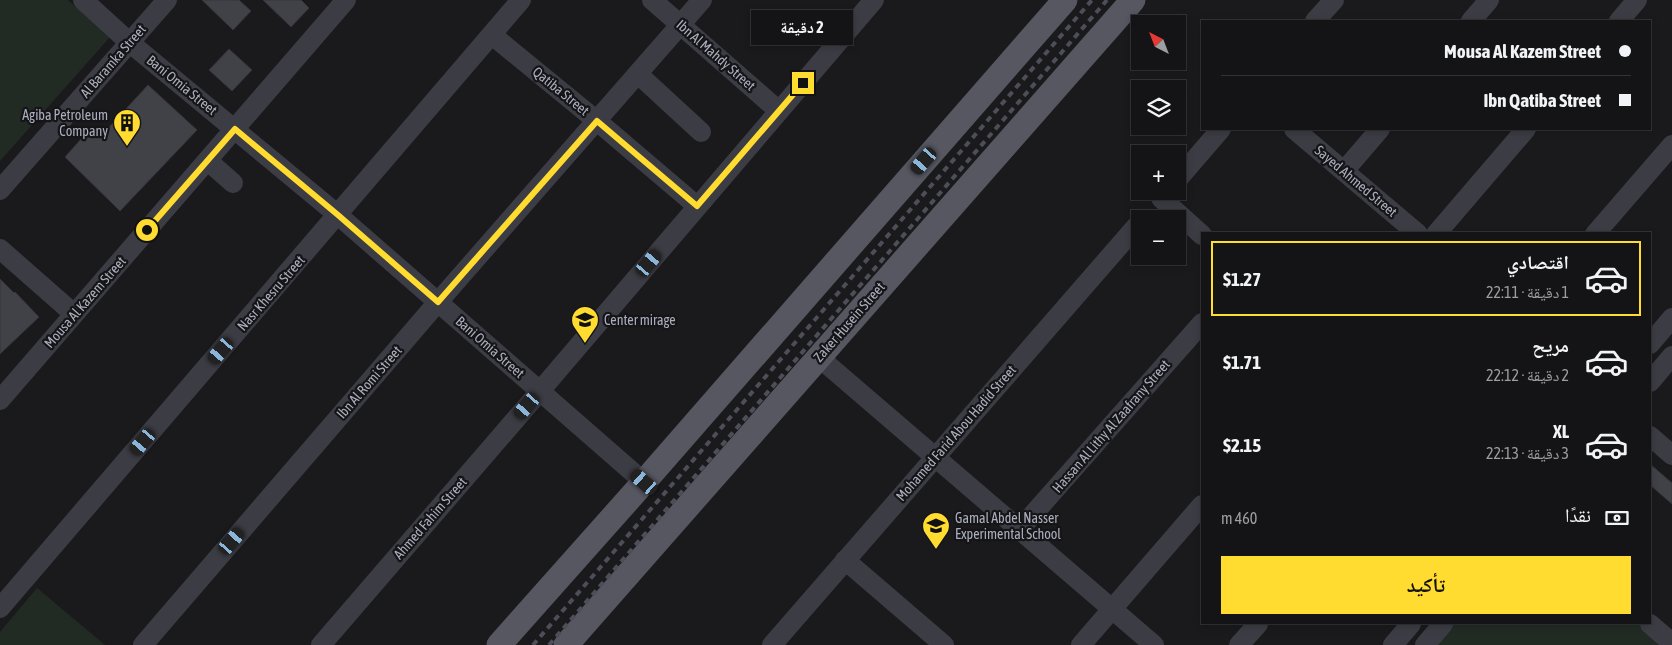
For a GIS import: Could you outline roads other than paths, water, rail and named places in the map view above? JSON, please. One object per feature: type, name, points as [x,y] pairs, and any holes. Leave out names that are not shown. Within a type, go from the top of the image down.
[{"type":"main road","points":[[499,645],[1065,0]]},
{"type":"main road","name":"Zaker Husein Street","points":[[566,645],[1133,0]]},
{"type":"street","name":"Bani Omia Street","points":[[83,0],[129,42],[338,215],[644,482]]},
{"type":"street","name":"Al Baramka Street","points":[[0,190],[167,0]]},
{"type":"street","name":"Mousa Al Kazem Street","points":[[0,400],[346,0]]},
{"type":"street","name":"Nasr Khesru Street","points":[[0,608],[522,0]]},
{"type":"street","name":"Ibn Al Mahdy Street","points":[[652,0],[682,24],[780,111]]},
{"type":"street","name":"Ibn Al Romi Street","points":[[143,645],[438,302],[702,0]]},
{"type":"street","name":"Ahmed Fahim Street","points":[[321,645],[874,0]]},
{"type":"street","points":[[1316,20],[1334,0]]},
{"type":"street","points":[[1472,20],[1489,0]]},
{"type":"street","points":[[1620,20],[1637,0]]},
{"type":"street","name":"Qatiba Street","points":[[492,35],[697,206]]},
{"type":"street","points":[[638,74],[701,132]]},
{"type":"street","points":[[1186,170],[1220,130]]},
{"type":"street","name":"Sayed Ahmed Street","points":[[1295,130],[1416,232]]},
{"type":"street","points":[[1344,171],[1379,130]]},
{"type":"street","points":[[1438,232],[1525,130]]},
{"type":"street","points":[[1597,232],[1672,144]]},
{"type":"street","points":[[208,161],[233,183]]},
{"type":"street","points":[[1151,210],[1160,200]]},
{"type":"street","points":[[1169,200],[1201,234]]},
{"type":"street","name":"Mohamed Farid Abou Hadid Street","points":[[772,645],[1131,232]]},
{"type":"street","points":[[0,249],[74,314]]},
{"type":"street","points":[[1651,343],[1672,318]]},
{"type":"street","name":"Hassan Al Lithy Al Zaafrany Street","points":[[1020,529],[1201,324]]},
{"type":"street","points":[[824,350],[824,359],[829,366],[1154,645]]},
{"type":"street","points":[[1651,381],[1672,356]]},
{"type":"street","points":[[1651,437],[1672,454]]},
{"type":"street","points":[[1082,645],[1201,505]]},
{"type":"street","points":[[845,560],[934,642]]},
{"type":"street","points":[[1239,645],[1258,624]]},
{"type":"street","points":[[1393,645],[1411,624]]},
{"type":"street","points":[[1425,645],[1443,624]]},
{"type":"street","points":[[1650,624],[1672,643]]},
{"type":"railway","points":[[533,645],[1092,0]]},
{"type":"railway","points":[[549,645],[1107,0]]},
{"type":"place","name":"Agiba Petroleum Company","points":[[127,147]]},
{"type":"place","name":"Center mirage","points":[[585,344]]},
{"type":"place","name":"Gamal Abdel Nasser Experimental School","points":[[936,550]]}]
